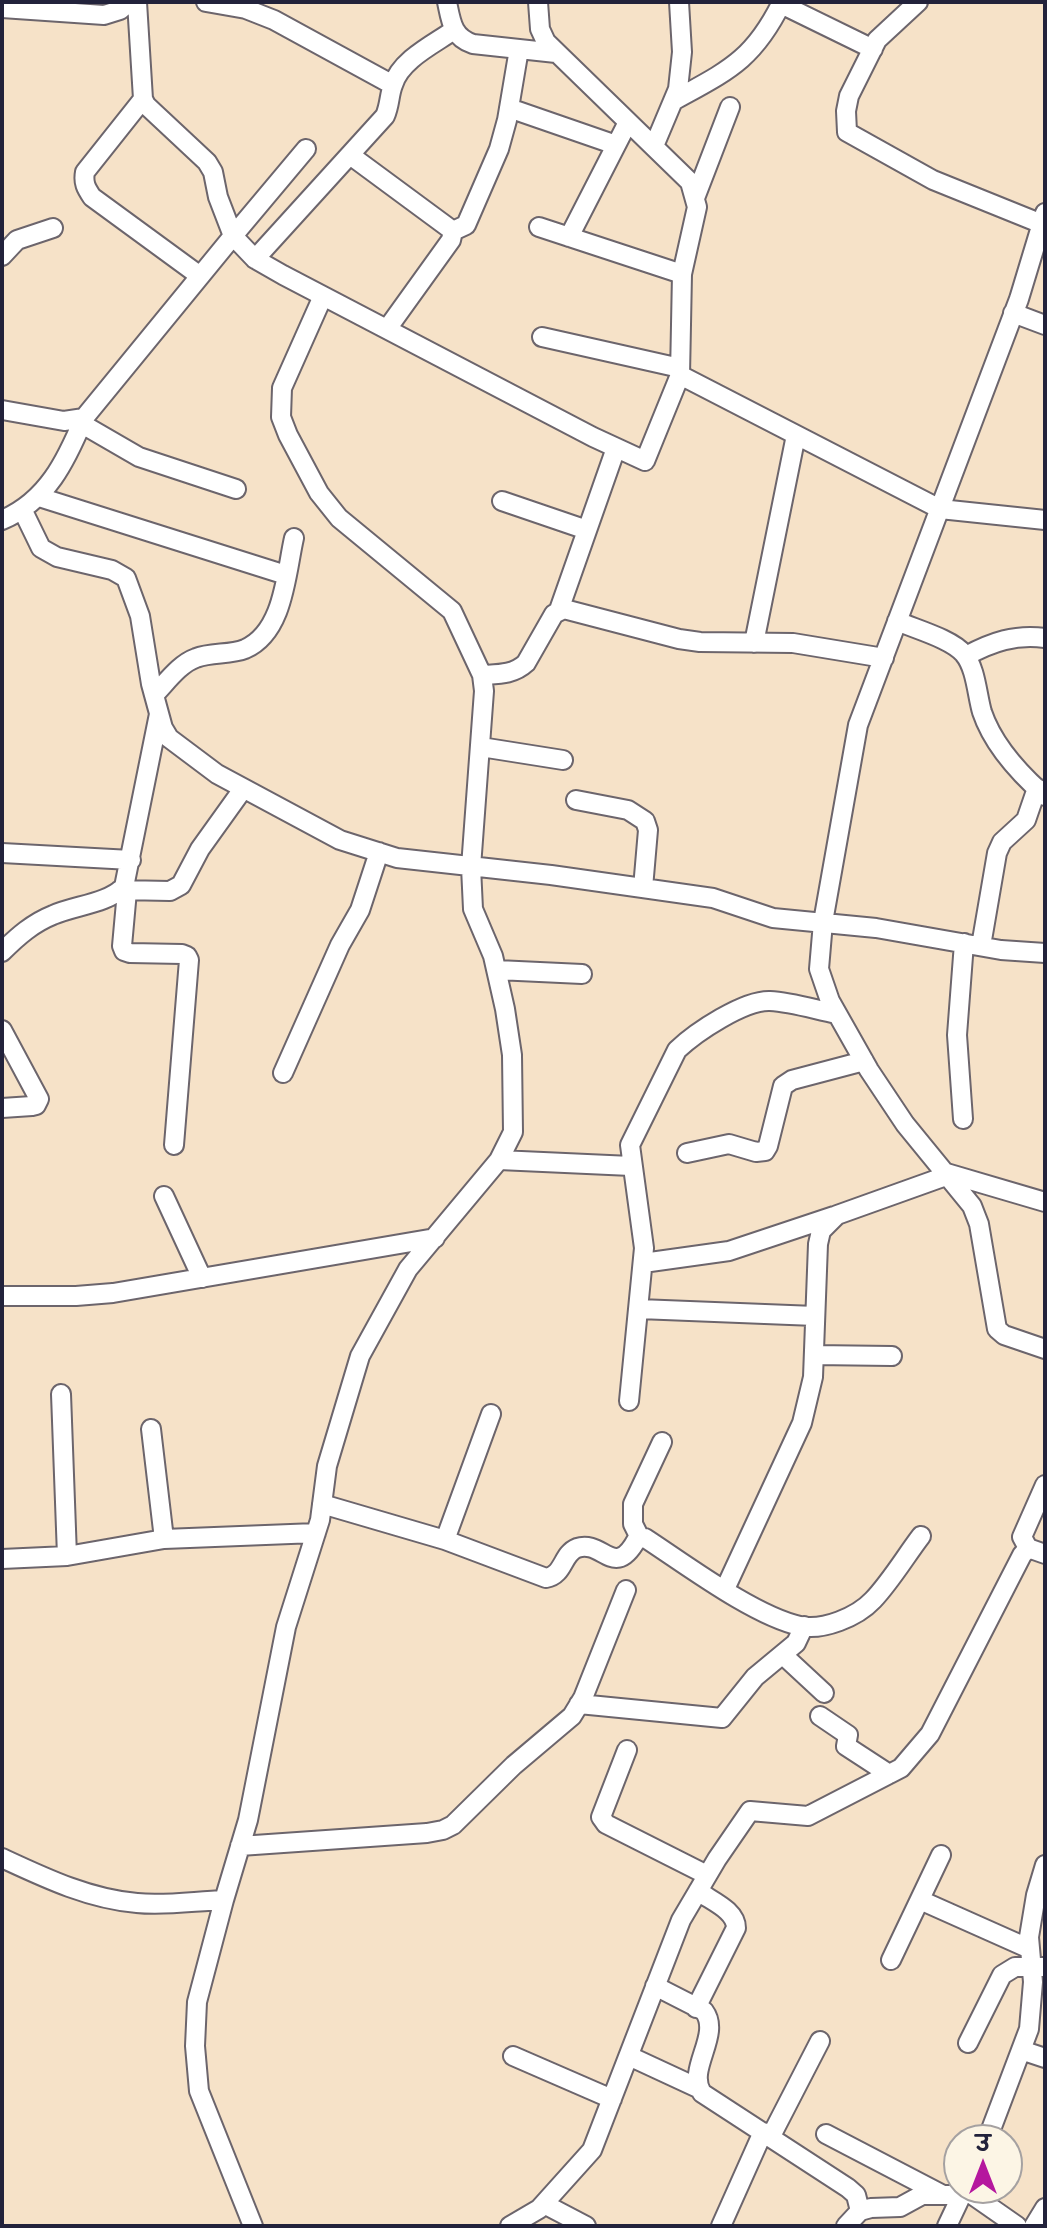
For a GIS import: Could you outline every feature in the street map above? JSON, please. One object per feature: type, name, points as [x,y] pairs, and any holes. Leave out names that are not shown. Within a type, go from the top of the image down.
[{"type":"street","points":[[2,8],[62,7],[104,15],[120,10],[129,2]]},
{"type":"street","points":[[137,2],[143,99],[207,162],[233,236],[255,259],[645,461],[680,371],[682,274],[697,207],[695,198],[690,182],[546,42],[540,29],[538,2]]},
{"type":"street","points":[[206,2],[246,9],[274,20],[393,85]]},
{"type":"street","points":[[447,2],[454,30],[464,41],[556,53]]},
{"type":"street","points":[[654,146],[678,89],[682,52],[679,2]]},
{"type":"street","points":[[918,2],[877,40],[849,96],[847,132],[933,180],[1043,218],[1013,313],[858,725],[823,922],[819,969],[837,1014],[864,1061],[905,1124],[972,1206],[979,1224],[997,1329],[1004,1335],[1045,1349]]},
{"type":"street","points":[[673,101],[744,59],[760,40],[782,3],[873,49]]},
{"type":"street","points":[[255,259],[385,116],[393,85],[404,66],[454,30]]},
{"type":"street","points":[[453,231],[466,225],[499,149],[519,49]]},
{"type":"street","points":[[143,99],[85,172],[83,181],[92,197],[200,276]]},
{"type":"street","points":[[695,198],[730,107]]},
{"type":"street","points":[[509,108],[616,145]]},
{"type":"street","points":[[569,237],[628,122]]},
{"type":"street","points":[[2,520],[23,511],[39,497],[59,472],[83,421],[306,149]]},
{"type":"street","points":[[350,155],[453,231]]},
{"type":"street","points":[[539,227],[682,274]]},
{"type":"street","points":[[2,256],[17,240],[53,228]]},
{"type":"street","points":[[387,329],[451,240],[453,231]]},
{"type":"street","points":[[253,2226],[199,2091],[195,2046],[197,2002],[248,1820],[286,1627],[316,1533],[331,1451],[360,1356],[408,1269],[499,1160],[513,1132],[510,1039],[497,970],[473,909],[471,867],[481,747],[482,675],[452,611],[339,518],[319,493],[288,435],[281,417],[282,388],[323,296]]},
{"type":"street","points":[[1013,313],[1045,325]]},
{"type":"street","points":[[542,337],[680,371],[940,509],[1045,520]]},
{"type":"street","points":[[2,410],[64,421],[83,421],[139,457],[236,489]]},
{"type":"street","points":[[754,643],[796,435]]},
{"type":"street","points":[[559,610],[616,448]]},
{"type":"street","points":[[39,497],[286,575]]},
{"type":"street","points":[[502,501],[587,530]]},
{"type":"street","points":[[23,511],[41,548],[57,557],[112,570],[126,578],[140,616],[154,695],[169,738],[217,774],[340,840],[397,858],[551,875],[713,898],[773,918],[823,922],[1045,953]]},
{"type":"street","points":[[154,695],[184,665],[196,658],[245,648],[259,639],[272,623],[294,538]]},
{"type":"street","points":[[482,675],[513,673],[521,668],[554,614],[564,609],[679,639],[807,645],[884,658]]},
{"type":"street","points":[[897,621],[956,647],[966,656],[983,716],[1007,755],[1041,792],[1026,820],[1002,842],[997,853],[972,945],[957,1035],[963,1119]]},
{"type":"street","points":[[966,656],[1006,639],[1029,636],[1045,638]]},
{"type":"street","points":[[159,714],[124,890],[122,946],[124,951],[130,953],[182,954],[189,960],[174,1145]]},
{"type":"street","points":[[481,747],[563,760]]},
{"type":"street","points":[[2,952],[31,926],[54,914],[124,890],[170,891],[181,885],[200,849],[243,789]]},
{"type":"street","points":[[576,800],[628,810],[645,821],[648,830],[643,888]]},
{"type":"street","points":[[283,1073],[340,945],[360,910],[379,852]]},
{"type":"street","points":[[2,853],[131,860]]},
{"type":"street","points":[[497,970],[582,974]]},
{"type":"street","points":[[629,1401],[643,1263],[642,1226],[630,1145],[677,1050],[686,1041],[755,1003],[770,1001],[837,1014]]},
{"type":"street","points":[[2,1030],[39,1099],[32,1106],[2,1108]]},
{"type":"street","points":[[687,1153],[729,1144],[756,1152],[765,1151],[783,1086],[792,1080],[864,1061]]},
{"type":"street","points":[[499,1160],[631,1166]]},
{"type":"street","points":[[643,1263],[729,1251],[945,1174],[1045,1202]]},
{"type":"street","points":[[164,1196],[202,1278]]},
{"type":"street","points":[[725,1589],[802,1423],[813,1377],[818,1244],[821,1231],[837,1215]]},
{"type":"street","points":[[2,1296],[76,1296],[435,1238]]},
{"type":"street","points":[[639,1309],[815,1316]]},
{"type":"street","points":[[814,1355],[892,1356]]},
{"type":"street","points":[[61,1394],[67,1556]]},
{"type":"street","points":[[445,1540],[491,1414]]},
{"type":"street","points":[[151,1429],[164,1539]]},
{"type":"street","points":[[640,1538],[633,1524],[633,1504],[662,1442]]},
{"type":"street","points":[[510,2226],[527,2218],[544,2204],[592,2150],[677,1929],[702,1883],[750,1811],[808,1816],[901,1768],[930,1734],[1036,1551],[1022,1537],[1045,1485]]},
{"type":"street","points":[[322,1504],[445,1540],[546,1578],[559,1572],[570,1553],[576,1549],[583,1547],[618,1558],[629,1554],[640,1538]]},
{"type":"street","points":[[2,1559],[67,1556],[164,1539],[316,1533]]},
{"type":"street","points":[[640,1538],[645,1538],[776,1617],[804,1626],[819,1626],[841,1620],[872,1601],[921,1536]]},
{"type":"street","points":[[240,1846],[443,1830],[462,1818],[514,1765],[560,1729],[579,1704],[626,1590]]},
{"type":"street","points":[[579,1704],[686,1713],[718,1719],[726,1715],[755,1677],[796,1643],[804,1626]]},
{"type":"street","points":[[783,1655],[824,1693]]},
{"type":"street","points":[[820,1716],[848,1735],[846,1746],[889,1774]]},
{"type":"street","points":[[627,1750],[601,1817],[606,1824],[702,1883],[736,1922],[736,1928],[696,2008]]},
{"type":"street","points":[[891,1960],[941,1855]]},
{"type":"street","points":[[2,1858],[45,1878],[101,1897],[138,1903],[224,1900]]},
{"type":"street","points":[[993,2124],[1029,2029],[1035,1961],[1029,1937],[1045,1865]]},
{"type":"street","points":[[920,1900],[1035,1961]]},
{"type":"street","points":[[968,2043],[1002,1975],[1035,1961]]},
{"type":"street","points":[[655,1986],[704,2011],[709,2021],[698,2088]]},
{"type":"street","points":[[721,2226],[767,2134],[820,2041]]},
{"type":"street","points":[[1021,2050],[1045,2058]]},
{"type":"street","points":[[513,2056],[612,2099]]},
{"type":"street","points":[[629,2056],[698,2088],[712,2102],[848,2188],[856,2195],[860,2211]]},
{"type":"street","points":[[826,2134],[943,2185]]},
{"type":"street","points":[[846,2226],[860,2211],[900,2207],[922,2195],[943,2193]]},
{"type":"street","points":[[544,2204],[586,2226]]},
{"type":"street","points":[[947,2226],[954,2204]]},
{"type":"street","points":[[979,2204],[1017,2226]]},
{"type":"street","points":[[1034,2226],[1045,2208]]}]
